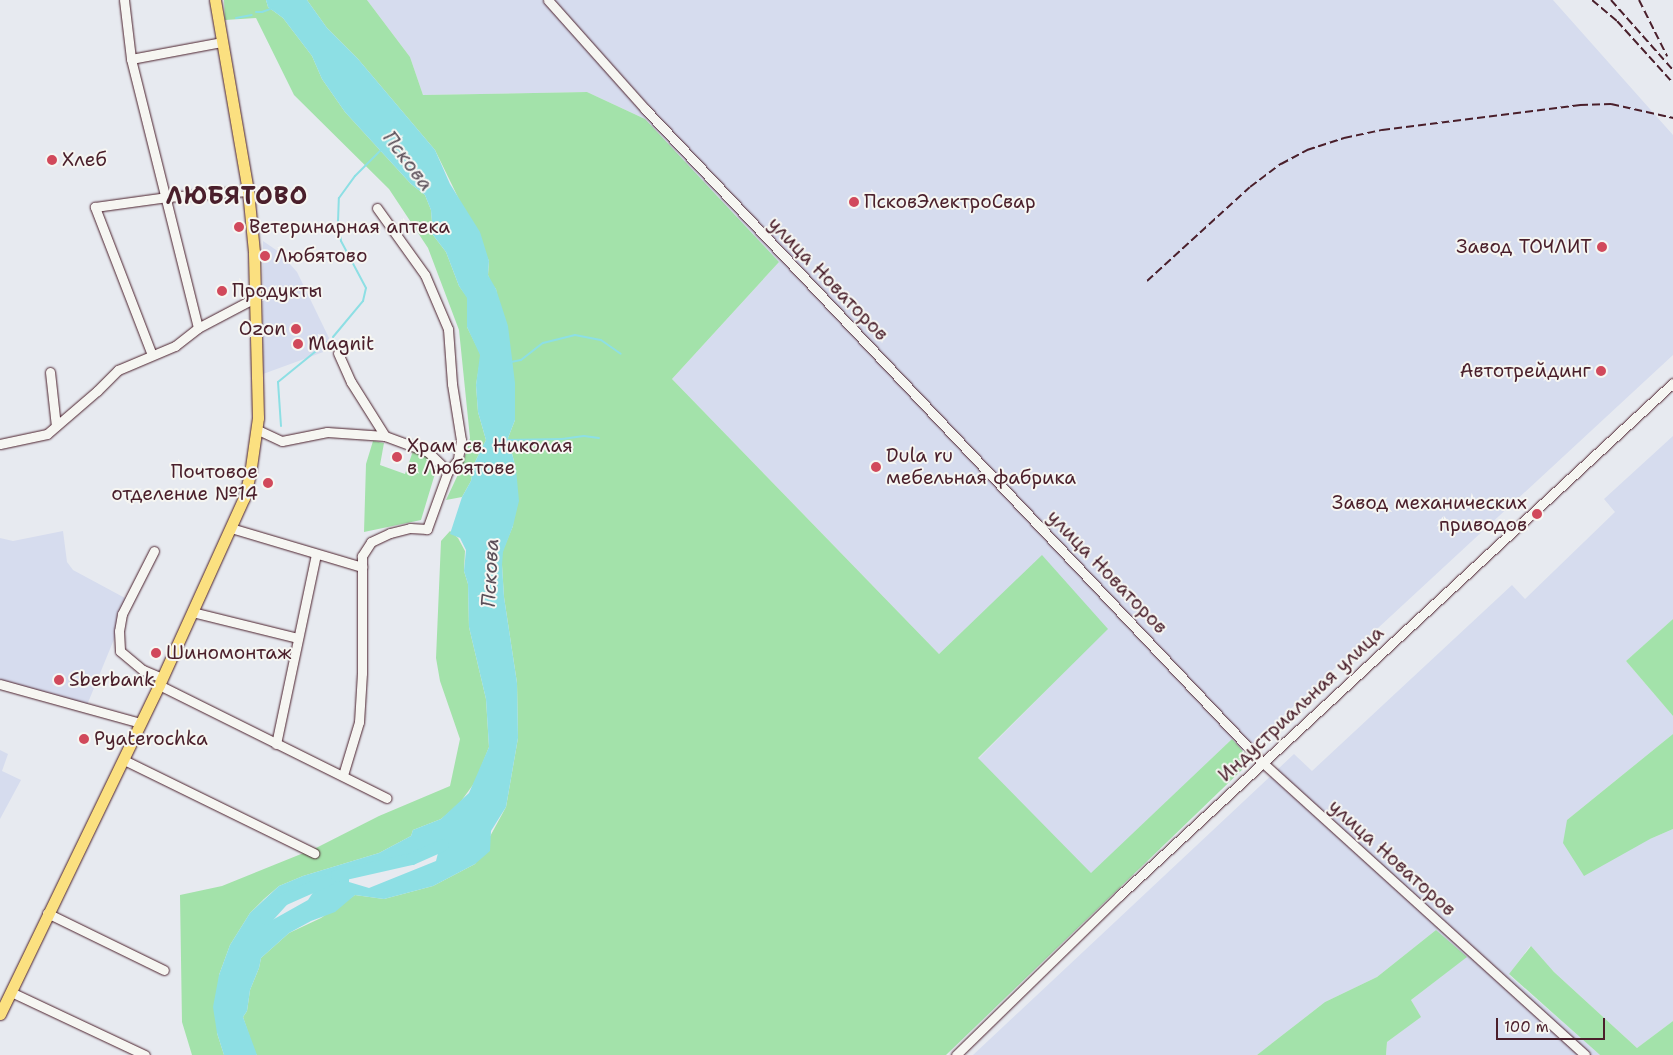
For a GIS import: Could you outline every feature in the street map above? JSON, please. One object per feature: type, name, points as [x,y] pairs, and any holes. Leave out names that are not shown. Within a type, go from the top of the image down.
[{"type":"main road","points":[[0,1014],[47,914],[124,760],[244,498],[258,430],[254,252],[248,191],[215,0]]},
{"type":"street","points":[[124,0],[131,59],[167,197],[198,328]]},
{"type":"street","name":"улица Новаторов","points":[[548,0],[645,109],[1262,762],[1586,1055]]},
{"type":"street","points":[[131,59],[222,42]]},
{"type":"street","points":[[152,355],[95,207],[167,197],[248,191]]},
{"type":"street","points":[[343,775],[359,722],[362,673],[362,556],[376,539],[390,533],[410,528],[427,529],[448,471],[458,460],[461,440],[452,384],[448,329],[426,276],[377,208]]},
{"type":"street","points":[[0,444],[47,434],[118,370],[175,346],[198,328],[255,298]]},
{"type":"street","points":[[338,353],[351,382],[385,436]]},
{"type":"street","points":[[50,372],[56,426]]},
{"type":"street","name":"Индустриальная улица","points":[[956,1055],[1119,896],[1673,382]]},
{"type":"street","points":[[258,430],[282,441],[327,432],[385,436],[428,452],[448,471]]},
{"type":"street","points":[[231,528],[362,567]]},
{"type":"street","points":[[154,551],[122,614],[119,631],[120,651],[160,682],[276,744],[387,798]]},
{"type":"street","points":[[276,744],[316,554]]},
{"type":"street","points":[[192,612],[298,638]]},
{"type":"street","points":[[0,684],[141,723]]},
{"type":"street","points":[[124,760],[314,853]]},
{"type":"street","points":[[47,914],[164,970]]},
{"type":"street","points":[[11,992],[145,1055]]},
{"type":"shaded area","points":[[367,0],[1553,0],[1673,135],[1673,355],[1244,752],[1232,739],[1091,874],[978,759],[1107,629],[1042,556],[939,654],[672,379],[779,262],[645,119],[587,92],[423,95],[410,57]]},
{"type":"shaded area","points":[[263,241],[279,252],[297,272],[329,338],[326,351],[263,374]]},
{"type":"shaded area","points":[[1673,436],[1673,619],[1626,661],[1673,716],[1673,734],[1567,820],[1650,839],[1673,829],[1673,1021],[1637,1048],[1554,972],[1530,946],[1509,975],[1600,1055],[1386,1055],[1387,1042],[1420,1017],[1411,1000],[1466,957],[1436,930],[1377,977],[1325,1002],[1257,1055],[973,1055],[1294,754],[1312,771],[1512,585],[1525,599],[1615,512],[1604,499]]},
{"type":"shaded area","points":[[63,531],[67,562],[73,570],[125,598],[117,632],[87,705],[0,681],[0,538],[13,541]]},
{"type":"shaded area","points":[[0,750],[8,754],[2,771],[21,780],[0,819]]},
{"type":"green space","points":[[224,0],[266,0],[268,7],[283,18],[312,56],[322,79],[345,112],[411,184],[425,195],[431,210],[433,235],[446,252],[459,286],[468,298],[467,327],[481,355],[476,385],[478,412],[486,440],[474,464],[471,481],[462,497],[446,500],[462,466],[470,438],[459,330],[428,248],[389,189],[294,95],[256,18],[225,20]]},
{"type":"green space","points":[[307,0],[367,0],[410,57],[423,95],[587,92],[645,119],[779,262],[672,379],[939,654],[1042,555],[1108,629],[978,758],[1091,873],[1232,739],[1249,758],[1248,764],[946,1055],[257,1055],[255,1053],[243,1017],[247,1011],[250,990],[261,958],[289,933],[321,918],[355,895],[384,899],[433,886],[475,864],[506,807],[518,738],[517,683],[504,597],[502,565],[502,552],[513,526],[516,469],[508,438],[515,420],[496,289],[488,275],[489,261],[435,150],[358,59],[327,28]]},
{"type":"green space","points":[[373,441],[384,443],[380,465],[405,474],[413,451],[424,454],[437,467],[421,520],[364,532],[366,464]]},
{"type":"green space","points":[[450,531],[458,538],[465,551],[464,571],[468,584],[469,627],[486,699],[489,747],[475,782],[459,804],[441,819],[413,830],[411,836],[379,853],[303,876],[279,886],[264,899],[250,913],[230,945],[219,975],[217,1033],[224,1055],[192,1055],[182,1022],[180,895],[222,886],[316,848],[379,816],[450,786],[460,739],[440,681],[436,658],[441,541]]},
{"type":"green space","points":[[1673,619],[1673,716],[1626,661]]},
{"type":"green space","points":[[1673,734],[1673,829],[1650,839],[1584,876],[1563,843],[1567,820]]},
{"type":"green space","points":[[1436,930],[1467,957],[1411,1000],[1421,1017],[1387,1042],[1386,1055],[1257,1055],[1325,1002],[1377,977]]},
{"type":"green space","points":[[1531,946],[1554,972],[1637,1048],[1673,1021],[1673,1055],[1600,1055],[1509,974]]},
{"type":"water","points":[[266,0],[307,0],[327,28],[358,59],[435,150],[450,184],[480,232],[489,261],[488,275],[496,289],[508,326],[515,383],[515,420],[508,438],[516,469],[519,501],[513,526],[503,552],[502,565],[504,597],[517,683],[518,738],[506,807],[491,831],[490,851],[475,864],[433,886],[384,899],[355,895],[335,912],[311,921],[289,933],[261,958],[250,990],[247,1011],[243,1017],[257,1055],[224,1055],[217,1033],[213,1007],[219,975],[230,945],[250,913],[279,886],[303,876],[379,853],[411,836],[413,830],[441,819],[469,793],[489,747],[486,699],[469,627],[468,584],[464,571],[466,550],[460,538],[450,534],[462,497],[471,481],[474,464],[486,440],[478,412],[476,385],[480,355],[467,327],[467,298],[459,286],[446,252],[433,235],[431,210],[425,195],[411,184],[345,112],[322,79],[312,56],[283,18],[268,7]],"holes":[[[422,850],[438,853],[436,861],[369,888],[349,882],[349,875],[353,872],[369,868],[379,869],[387,865],[398,865]],[[312,889],[314,891],[308,900],[267,923],[267,918],[284,897]]]},
{"type":"waterway","points":[[256,12],[273,8]]},
{"type":"waterway","points":[[236,18],[252,15]]},
{"type":"waterway","points":[[333,337],[363,301],[366,288],[341,241],[338,222],[339,198],[355,176],[382,149]]},
{"type":"waterway","points":[[511,362],[521,360],[543,343],[575,335],[601,340],[621,354]]},
{"type":"waterway","points":[[281,426],[278,382],[327,342]]},
{"type":"waterway","points":[[507,440],[562,439],[584,436],[599,438]]},
{"type":"waterway","name":"Пскова","points":[[266,919],[283,900],[337,876],[412,859],[443,845]]},
{"type":"railway","points":[[1592,0],[1617,21],[1673,83]]},
{"type":"railway","points":[[1611,0],[1673,70]]},
{"type":"railway","points":[[1639,0],[1667,56]]},
{"type":"railway","points":[[1147,281],[1250,187],[1281,164],[1307,150],[1344,138],[1382,130],[1580,105],[1611,104],[1673,118]]},
{"type":"place","name":"Хлеб","points":[[52,160]]},
{"type":"place","name":"ПсковЭлектроСвар","points":[[854,202]]},
{"type":"place","name":"Ветеринарная аптека","points":[[239,227]]},
{"type":"place","name":"Завод ТОЧЛИТ","points":[[1602,247]]},
{"type":"place","name":"Любятово","points":[[265,256]]},
{"type":"place","name":"Продукты","points":[[222,291]]},
{"type":"place","name":"Ozon","points":[[296,329]]},
{"type":"place","name":"Magnit","points":[[298,344]]},
{"type":"place","name":"Автотрейдинг","points":[[1601,371]]},
{"type":"place","name":"Храм св. Николая в Любятове","points":[[397,457]]},
{"type":"place","name":"Dula ru мебельная фабрика","points":[[876,467]]},
{"type":"place","name":"Почтовое отделение №14","points":[[268,483]]},
{"type":"place","name":"Завод механических приводов","points":[[1537,514]]},
{"type":"place","name":"Шиномонтаж","points":[[156,653]]},
{"type":"place","name":"Sberbank","points":[[59,680]]},
{"type":"place","name":"Pyaterochka","points":[[84,739]]},
{"type":"district","name":"ЛЮБЯТОВО","points":[[237,197]]}]
